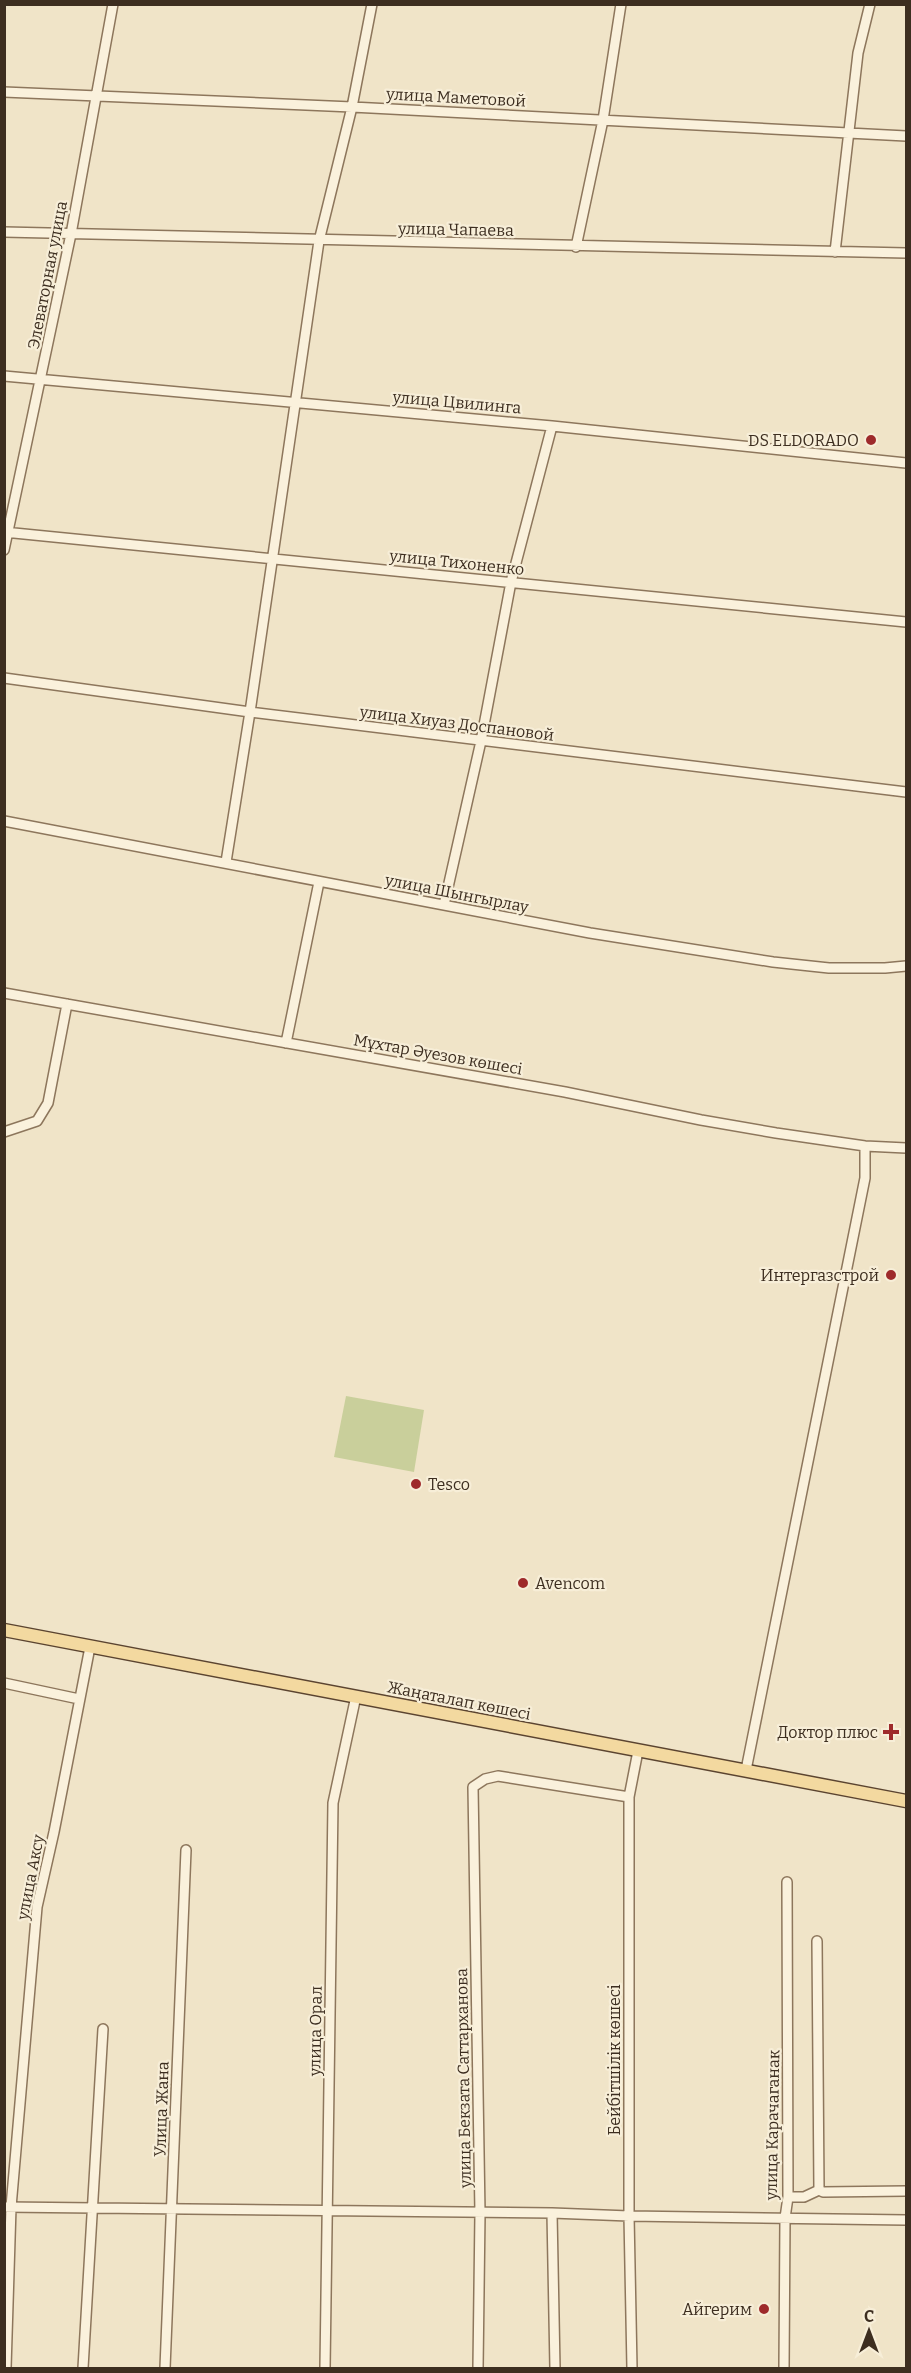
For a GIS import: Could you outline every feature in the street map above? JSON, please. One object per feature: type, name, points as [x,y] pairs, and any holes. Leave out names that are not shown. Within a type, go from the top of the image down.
[{"type":"main road","name":"Жаңаталап көшесі","points":[[4,1630],[906,1801]]},
{"type":"street","name":"Элеваторная улица","points":[[4,550],[71,234],[113,4]]},
{"type":"street","points":[[225,862],[250,712],[319,241],[352,107],[372,4]]},
{"type":"street","points":[[576,247],[603,120],[621,4]]},
{"type":"street","points":[[835,252],[858,53],[870,4]]},
{"type":"street","name":"улица Маметовой","points":[[4,92],[352,107],[906,136]]},
{"type":"street","name":"улица Чапаева","points":[[4,232],[906,253]]},
{"type":"street","name":"улица Цвилинга","points":[[4,376],[552,426],[906,463]]},
{"type":"street","points":[[444,905],[481,741],[511,582],[552,426]]},
{"type":"street","name":"улица Тихоненко","points":[[6,532],[906,622]]},
{"type":"street","name":"улица Хиуаз Доспановой","points":[[4,678],[250,712],[906,792]]},
{"type":"street","name":"улица Шынгырлау","points":[[4,820],[590,933],[773,962],[829,968],[906,966]]},
{"type":"street","points":[[286,1043],[319,882]]},
{"type":"street","name":"Мұхтар Әуезов көшесі","points":[[4,993],[565,1092],[701,1120],[865,1146],[906,1148]]},
{"type":"street","points":[[4,1131],[37,1121],[48,1103],[67,1004]]},
{"type":"street","points":[[747,1770],[865,1178],[865,1146]]},
{"type":"street","name":"улица Аксу","points":[[6,2368],[8,2207],[37,1906],[54,1832],[90,1647]]},
{"type":"street","points":[[4,1683],[79,1699]]},
{"type":"street","name":"улица Орал","points":[[326,2368],[333,1803],[356,1696]]},
{"type":"street","name":"Бейбітшілік көшесі","points":[[632,2368],[629,2216],[629,1797],[638,1751]]},
{"type":"street","name":"улица Бекзата Саттарханова","points":[[478,2368],[480,2213],[473,1787],[485,1779],[498,1776],[629,1797]]},
{"type":"street","name":"Улица Жана","points":[[165,2368],[186,1850]]},
{"type":"street","name":"улица Карачаганак","points":[[784,2368],[785,2218],[788,2197],[788,1882]]},
{"type":"street","points":[[818,1941],[819,2190]]},
{"type":"street","points":[[83,2368],[103,2030]]},
{"type":"street","points":[[788,2197],[804,2197],[819,2190],[823,2192],[906,2191]]},
{"type":"street","points":[[8,2207],[552,2213],[906,2220]]},
{"type":"street","points":[[552,2213],[555,2368]]},
{"type":"green space","points":[[346,1396],[424,1410],[414,1472],[334,1457]]},
{"type":"place","name":"DS ELDORADO","points":[[871,440]]},
{"type":"place","name":"Интергазстрой","points":[[891,1275]]},
{"type":"place","name":"Tesco","points":[[416,1484]]},
{"type":"place","name":"Avencom","points":[[523,1583]]},
{"type":"place","name":"Доктор плюс","points":[[891,1732]]},
{"type":"place","name":"Айгерим","points":[[764,2309]]}]
